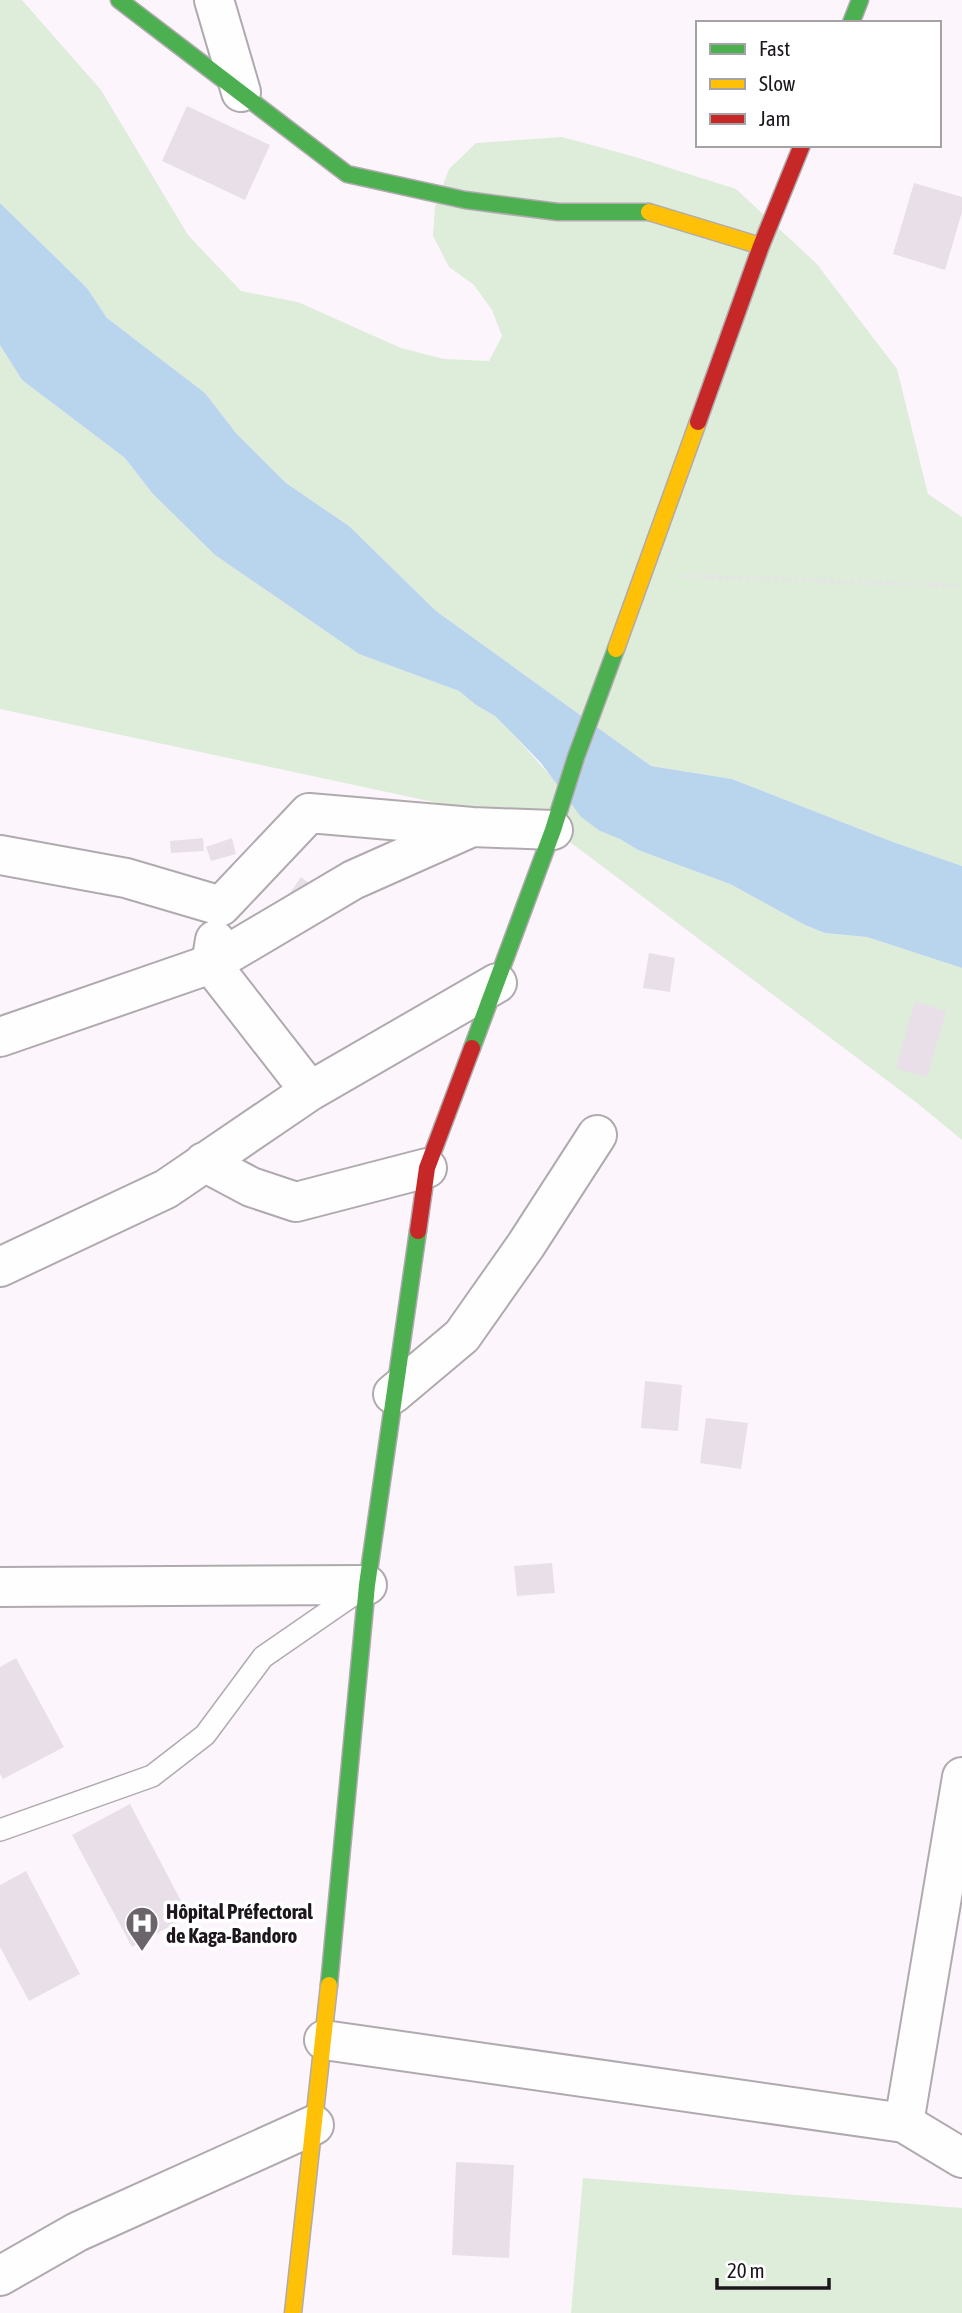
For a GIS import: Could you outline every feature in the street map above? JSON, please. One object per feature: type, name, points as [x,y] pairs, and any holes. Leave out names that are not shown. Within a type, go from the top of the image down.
[{"type":"main road","points":[[119,0],[347,174],[465,200],[558,212],[646,211],[761,246]]},
{"type":"main road","points":[[851,21],[860,0]]},
{"type":"main road","points":[[293,2313],[324,2040],[367,1585],[427,1168],[554,830],[576,757],[634,603],[761,246],[801,147]]},
{"type":"street","points":[[214,0],[241,92]]},
{"type":"street","points":[[310,1091],[211,964],[221,906],[309,813],[472,827],[554,830]]},
{"type":"street","points":[[0,1037],[211,964],[353,880],[472,827]]},
{"type":"street","points":[[0,855],[126,878],[221,906]]},
{"type":"street","points":[[0,1267],[166,1189],[310,1091],[497,983]]},
{"type":"street","points":[[393,1394],[462,1336],[526,1245],[597,1135]]},
{"type":"street","points":[[204,1162],[251,1187],[296,1202],[427,1168]]},
{"type":"street","points":[[0,1587],[367,1585]]},
{"type":"street","points":[[904,2123],[962,1777]]},
{"type":"street","points":[[324,2040],[904,2123],[962,2158]]},
{"type":"street","points":[[0,2276],[77,2232],[314,2125]]},
{"type":"lane","points":[[0,1830],[152,1776],[205,1735],[263,1657],[367,1585]]},
{"type":"path","points":[[643,574],[962,586]]},
{"type":"green space","points":[[0,0],[22,0],[101,90],[188,235],[241,291],[298,302],[401,348],[444,359],[489,361],[502,336],[492,310],[474,285],[449,267],[433,236],[435,207],[449,169],[476,143],[562,137],[736,189],[816,263],[897,369],[928,494],[962,517],[962,866],[732,779],[651,766],[436,611],[349,526],[286,483],[236,433],[205,393],[107,318],[87,288],[0,203]]},
{"type":"green space","points":[[0,345],[22,380],[125,458],[152,493],[215,555],[359,654],[459,691],[495,716],[600,831],[638,850],[730,884],[825,933],[867,937],[962,968],[962,1140],[917,1103],[550,827],[0,709]]},
{"type":"green space","points":[[583,2178],[962,2208],[962,2313],[571,2313]]},
{"type":"water","points":[[0,203],[87,288],[107,318],[205,393],[236,433],[286,483],[349,526],[436,611],[651,766],[732,779],[962,866],[962,968],[867,937],[825,933],[730,884],[638,850],[600,831],[581,817],[541,763],[495,716],[459,691],[359,654],[215,555],[152,493],[125,458],[22,380],[0,345]]},
{"type":"building","points":[[187,106],[270,145],[245,200],[162,161]]},
{"type":"building","points":[[914,183],[962,197],[962,212],[945,270],[893,254]]},
{"type":"building","points":[[203,838],[204,851],[171,853],[170,841]]},
{"type":"building","points":[[232,838],[236,854],[211,861],[206,847]]},
{"type":"building","points":[[301,877],[314,887],[283,903]]},
{"type":"building","points":[[649,953],[675,958],[670,992],[643,988]]},
{"type":"building","points":[[915,1002],[946,1011],[927,1077],[896,1068]]},
{"type":"building","points":[[645,1381],[682,1385],[678,1431],[641,1428]]},
{"type":"building","points":[[706,1418],[748,1423],[741,1469],[700,1463]]},
{"type":"building","points":[[552,1563],[555,1593],[517,1596],[514,1566]]},
{"type":"building","points":[[16,1658],[64,1747],[3,1779],[0,1774],[0,1667]]},
{"type":"building","points":[[130,1804],[189,1916],[132,1947],[72,1835]]},
{"type":"building","points":[[26,1871],[80,1974],[29,2001],[0,1947],[0,1885]]},
{"type":"building","points":[[456,2162],[514,2165],[509,2258],[452,2255]]},
{"type":"traffic: fast","points":[[119,0],[347,174],[465,200],[558,212],[649,212]]},
{"type":"traffic: fast","points":[[852,21],[860,0]]},
{"type":"traffic: fast","points":[[472,1048],[553,830],[576,757],[616,649]]},
{"type":"traffic: fast","points":[[329,1985],[367,1585],[418,1231]]},
{"type":"traffic: slow","points":[[649,212],[761,246]]},
{"type":"traffic: slow","points":[[616,649],[698,422]]},
{"type":"traffic: slow","points":[[293,2313],[329,1985]]},
{"type":"traffic: jam","points":[[698,422],[761,246],[801,147]]},
{"type":"traffic: jam","points":[[418,1231],[427,1168],[472,1048]]},
{"type":"place","name":"Hôpital Préfectoral de Kaga-Bandoro","points":[[142,1953]]}]
